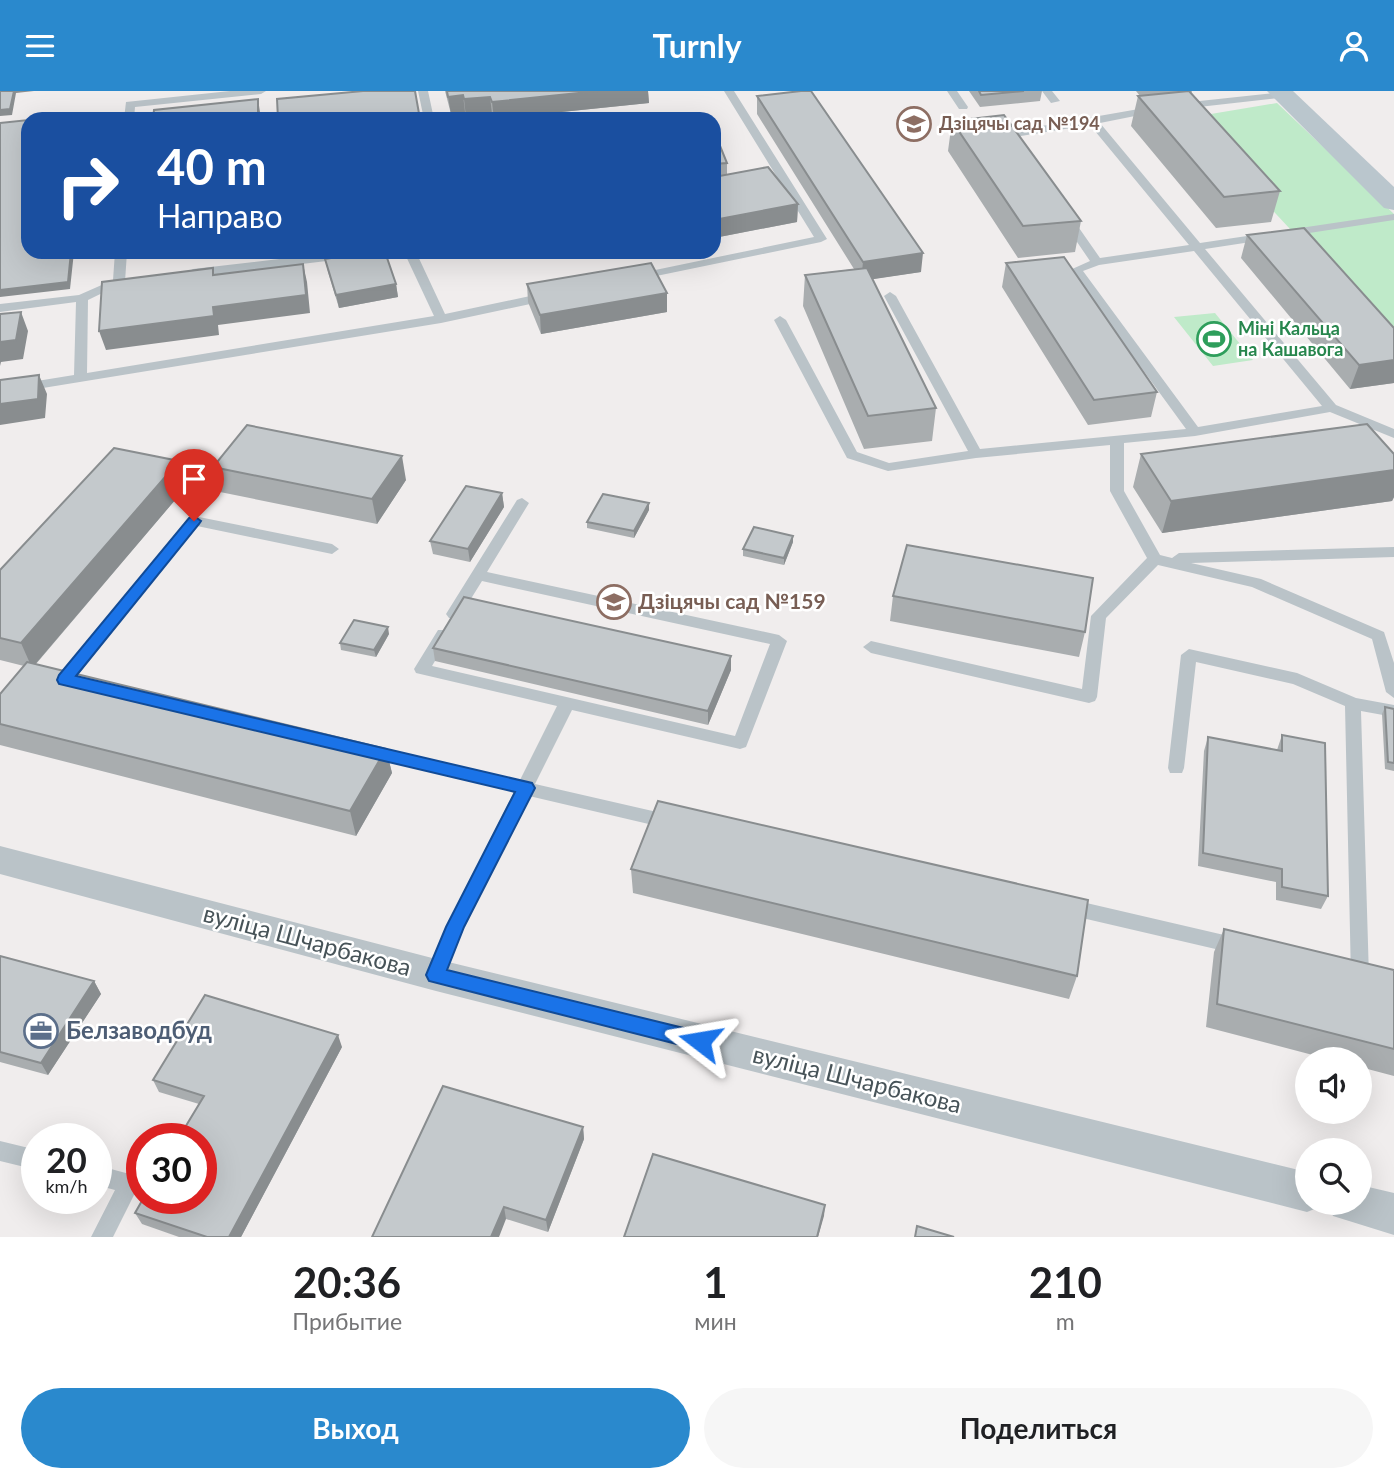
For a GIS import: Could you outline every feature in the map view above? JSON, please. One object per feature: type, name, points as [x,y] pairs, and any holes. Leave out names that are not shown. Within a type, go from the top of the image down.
[{"type":"main road","points":[[1281,93],[1394,202]]},
{"type":"street","name":"вуліца Шчарбакова","points":[[0,860],[436,975],[1295,1189]]},
{"type":"street","points":[[1372,1208],[1394,1214]]},
{"type":"lane","points":[[130,112],[131,104],[261,91]]},
{"type":"lane","points":[[423,91],[428,112]]},
{"type":"lane","points":[[617,282],[821,239],[774,176],[729,91]]},
{"type":"lane","points":[[951,91],[963,107]]},
{"type":"lane","points":[[1047,91],[1055,101]]},
{"type":"lane","points":[[1022,156],[1007,135],[1142,111],[1281,93]]},
{"type":"lane","points":[[1093,121],[1331,408],[1394,434]]},
{"type":"lane","points":[[1060,209],[1097,261]]},
{"type":"lane","points":[[1195,432],[1076,269],[1097,261],[1394,217]]},
{"type":"lane","points":[[119,282],[121,259]]},
{"type":"lane","points":[[174,275],[309,259]]},
{"type":"lane","points":[[413,259],[441,319]]},
{"type":"lane","points":[[0,308],[82,298],[119,282],[133,281]]},
{"type":"lane","points":[[0,391],[441,319],[563,293]]},
{"type":"lane","points":[[890,296],[976,454]]},
{"type":"lane","points":[[80,379],[82,298]]},
{"type":"lane","points":[[780,320],[852,455],[888,467],[976,454],[1195,432],[1331,408]]},
{"type":"lane","points":[[1117,440],[1117,491],[1155,559],[1256,583],[1378,635],[1394,692]]},
{"type":"lane","points":[[477,575],[779,641],[740,743],[422,669],[477,575],[522,503]]},
{"type":"lane","points":[[92,686],[65,680],[194,521],[332,549]]},
{"type":"lane","points":[[871,647],[1089,697],[1099,616],[1155,559],[1394,552]]},
{"type":"lane","points":[[1176,768],[1189,655],[1297,678],[1353,703],[1394,711]]},
{"type":"lane","points":[[436,975],[455,927],[567,703]]},
{"type":"lane","points":[[1353,703],[1353,975],[1382,982]]},
{"type":"lane","points":[[357,748],[687,825]]},
{"type":"lane","points":[[1045,902],[1257,951]]},
{"type":"lane","points":[[0,1151],[21,1156]]},
{"type":"lane","points":[[102,1237],[130,1183],[112,1179]]},
{"type":"green space","points":[[1277,103],[1394,214],[1394,341],[1187,118]]},
{"type":"green space","name":"Міні Кальца на Кашавога","points":[[1215,313],[1253,360],[1213,366],[1174,317]]},
{"type":"building","points":[[0,91],[14,91],[10,109],[0,110]]},
{"type":"building","points":[[363,91],[415,91],[419,112],[278,112],[277,99]]},
{"type":"building","points":[[447,91],[598,91],[492,102],[490,97],[448,97]]},
{"type":"building","points":[[811,91],[923,253],[863,262],[757,96]]},
{"type":"building","points":[[979,91],[1024,91],[981,95]]},
{"type":"building","points":[[1189,91],[1280,191],[1224,197],[1138,96]]},
{"type":"building","points":[[258,99],[258,112],[154,110]]},
{"type":"building","points":[[1004,115],[1081,221],[1023,226],[952,121]]},
{"type":"building","points":[[21,121],[21,259],[70,259],[68,282],[0,290],[0,123]]},
{"type":"building","points":[[721,148],[727,163],[721,163]]},
{"type":"building","points":[[768,167],[798,204],[721,219],[721,176]]},
{"type":"building","points":[[1304,228],[1394,328],[1394,360],[1359,365],[1247,235]]},
{"type":"building","points":[[1064,257],[1157,392],[1094,400],[1006,263]]},
{"type":"building","points":[[325,259],[387,259],[396,284],[336,295]]},
{"type":"building","points":[[651,263],[667,293],[540,315],[527,284]]},
{"type":"building","points":[[303,264],[306,295],[213,307],[214,316],[99,331],[102,282],[213,268],[213,275]]},
{"type":"building","points":[[867,268],[936,408],[868,416],[805,275]]},
{"type":"building","points":[[21,312],[16,340],[0,342],[0,314]]},
{"type":"building","points":[[39,375],[38,399],[0,404],[0,380]]},
{"type":"building","points":[[1367,424],[1394,454],[1394,470],[1171,501],[1141,454]]},
{"type":"building","points":[[247,425],[402,456],[372,499],[213,467]]},
{"type":"building","points":[[114,448],[179,461],[21,643],[0,638],[0,570]]},
{"type":"building","points":[[466,486],[502,493],[468,549],[430,541]]},
{"type":"building","points":[[603,494],[649,503],[634,531],[587,522]]},
{"type":"building","points":[[754,527],[793,536],[784,558],[743,549]]},
{"type":"building","points":[[907,545],[1093,578],[1085,632],[893,596]]},
{"type":"building","points":[[464,597],[731,656],[708,711],[433,648]]},
{"type":"building","points":[[354,620],[388,627],[374,650],[340,643]]},
{"type":"building","points":[[27,662],[386,749],[350,811],[0,724],[0,694]]},
{"type":"building","points":[[1385,707],[1394,709],[1394,763],[1388,762]]},
{"type":"building","points":[[1282,735],[1325,743],[1328,896],[1282,887],[1282,869],[1203,853],[1208,737],[1282,751]]},
{"type":"building","points":[[658,801],[1088,900],[1077,976],[631,869]]},
{"type":"building","points":[[1224,929],[1394,970],[1394,1049],[1217,1004]]},
{"type":"building","points":[[0,956],[94,981],[41,1063],[0,1052]]},
{"type":"building","points":[[205,995],[338,1035],[229,1237],[207,1237],[138,1214],[217,1214],[217,1123],[188,1123],[204,1096],[153,1080]]},
{"type":"building","points":[[443,1086],[583,1127],[546,1220],[504,1207],[491,1237],[372,1237]]},
{"type":"building","points":[[653,1154],[825,1205],[817,1237],[624,1237]]},
{"type":"building","points":[[917,1226],[954,1237],[915,1237]]},
{"type":"place","name":"Дзіцячы сад №194","points":[[914,124]]},
{"type":"place","name":"Міні Кальца на Кашавога","points":[[1214,339]]},
{"type":"place","name":"Дзіцячы сад №159","points":[[614,602]]},
{"type":"place","name":"Белзаводбуд","points":[[41,1031]]},
{"type":"route","points":[[194,521],[65,680],[526,788],[455,927],[436,975],[700,1041]]}]
